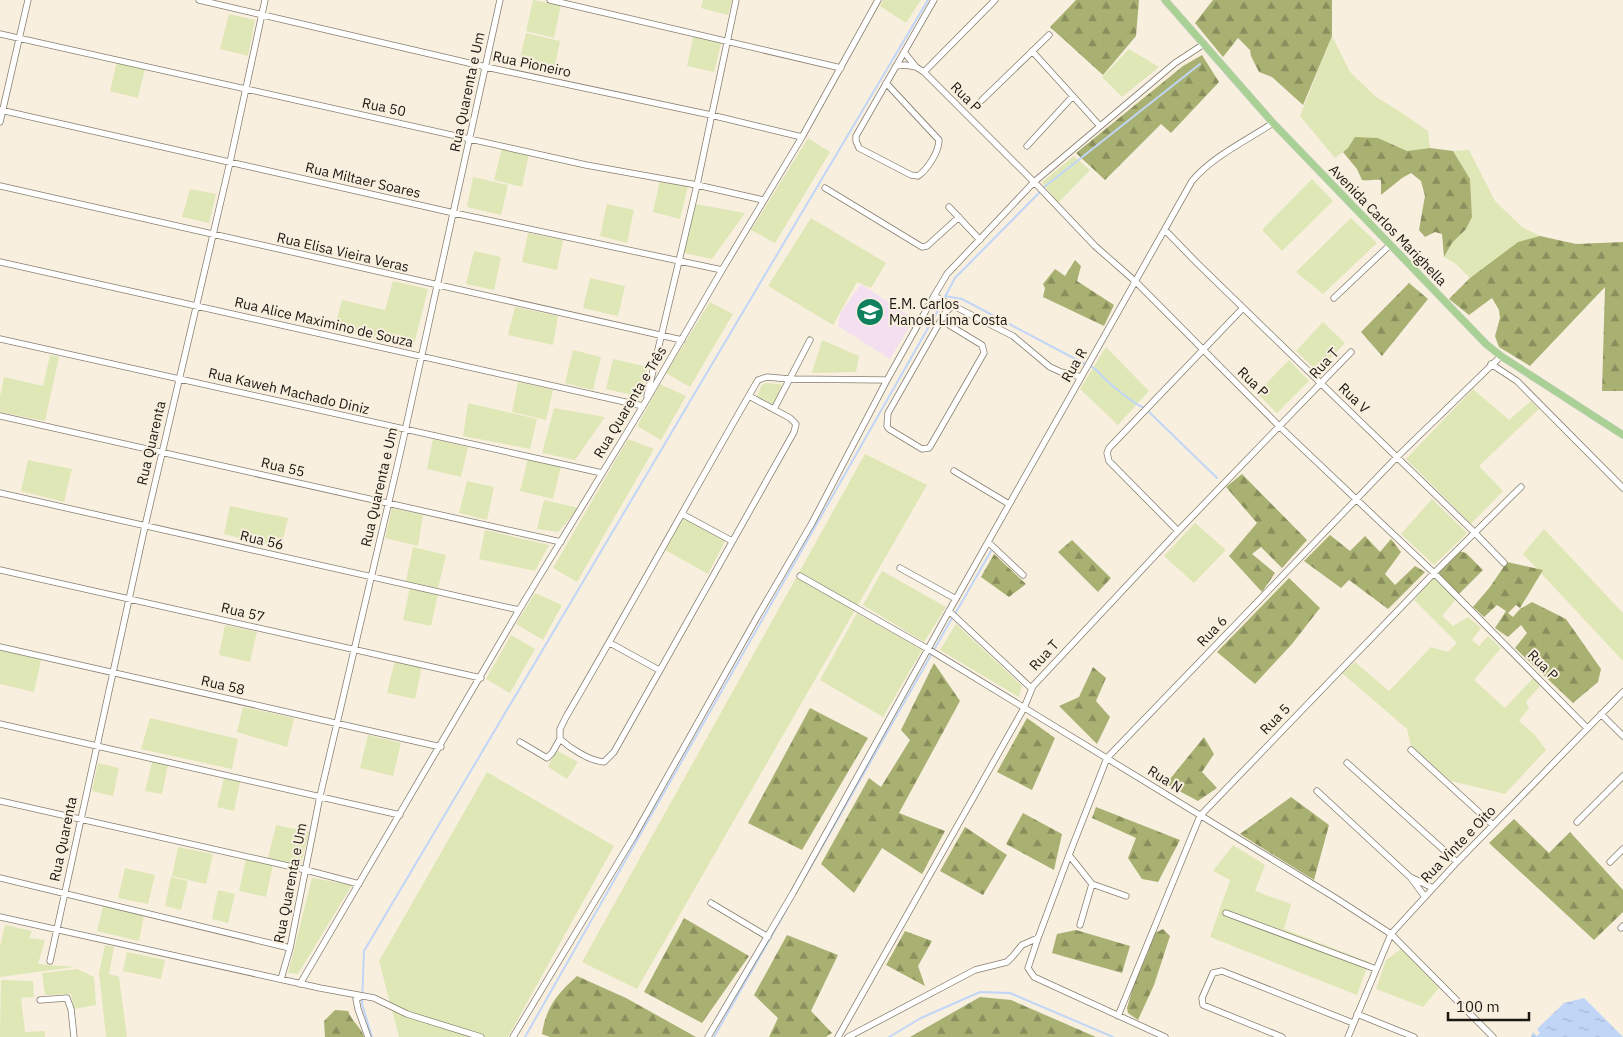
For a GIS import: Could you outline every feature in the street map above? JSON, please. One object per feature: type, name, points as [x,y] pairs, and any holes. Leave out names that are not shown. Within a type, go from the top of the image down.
[{"type":"main road","name":"Avenida Carlos Marighella","points":[[1165,0],[1273,123],[1486,344],[1501,356],[1623,435]]},
{"type":"street","points":[[0,122],[1,110],[28,0]]},
{"type":"street","name":"Rua Pioneiro","points":[[199,0],[486,67],[711,115],[802,137]]},
{"type":"street","name":"Rua Quarenta","points":[[50,961],[112,673],[230,162],[265,0]]},
{"type":"street","name":"Rua Quarenta e Um","points":[[281,979],[290,948],[320,796],[454,213],[500,0]]},
{"type":"street","points":[[550,0],[841,68]]},
{"type":"street","points":[[644,404],[696,185],[736,0]]},
{"type":"street","name":"Rua Quarenta e Três","points":[[300,984],[802,137],[878,0]]},
{"type":"street","points":[[886,83],[939,140],[938,148],[918,176],[911,175],[871,156],[857,146],[856,136],[886,83],[934,0]]},
{"type":"street","points":[[924,72],[995,0]]},
{"type":"street","name":"Rua 50","points":[[0,34],[586,165],[696,185],[763,200]]},
{"type":"street","points":[[982,100],[1049,35]]},
{"type":"street","points":[[513,1037],[634,836],[812,523],[887,380],[936,298],[947,274],[1034,182],[1175,63],[1204,44]]},
{"type":"street","points":[[1032,51],[1100,126]]},
{"type":"street","name":"Rua P","points":[[904,52],[916,67],[924,72],[1095,246],[1136,282],[1202,350],[1434,573],[1587,728]]},
{"type":"street","points":[[896,66],[916,67]]},
{"type":"street","points":[[1027,146],[1072,97]]},
{"type":"street","name":"Rua Miltaer Soares","points":[[1,110],[454,213],[722,270]]},
{"type":"street","name":"Rua R","points":[[708,1037],[768,937],[931,651],[952,613],[956,599],[1192,181],[1201,170],[1273,123]]},
{"type":"street","name":"Rua Elisa Vieira Veras","points":[[0,186],[436,286],[682,340]]},
{"type":"street","points":[[825,188],[924,247],[959,217]]},
{"type":"street","points":[[949,207],[980,240]]},
{"type":"street","name":"Rua V","points":[[1165,230],[1504,563]]},
{"type":"street","points":[[1334,298],[1390,245]]},
{"type":"street","name":"Rua Alice Maximino de Souza","points":[[0,262],[644,404]]},
{"type":"street","points":[[936,298],[1012,336],[1050,367],[1081,377]]},
{"type":"street","points":[[945,313],[947,322],[952,328],[982,345],[984,353],[931,445],[926,450],[889,429],[886,424],[888,413],[945,313],[950,305]]},
{"type":"street","points":[[1178,531],[1109,462],[1107,458],[1109,448],[1243,308]]},
{"type":"street","points":[[937,328],[952,328]]},
{"type":"street","name":"Rua Kaweh Machado Diniz","points":[[0,338],[602,473]]},
{"type":"street","points":[[774,410],[810,340]]},
{"type":"street","name":"Rua T","points":[[838,1037],[1024,708],[1031,688],[1178,531],[1351,352]]},
{"type":"street","name":"Rua 6","points":[[1118,1016],[1034,977],[1029,972],[1028,965],[1108,758],[1397,457],[1501,356]]},
{"type":"street","points":[[1491,364],[1517,381],[1623,488]]},
{"type":"street","points":[[520,742],[547,758],[552,753],[560,739],[559,735],[563,723],[758,380],[763,378],[887,380]]},
{"type":"street","points":[[560,739],[566,745],[597,761],[604,762],[609,759],[794,432],[796,424],[794,421],[748,396]]},
{"type":"street","name":"Rua 55","points":[[0,416],[561,542]]},
{"type":"street","points":[[954,471],[1010,504]]},
{"type":"street","name":"Rua 5","points":[[1118,1016],[1200,816],[1434,573],[1521,488]]},
{"type":"street","name":"Rua 56","points":[[0,493],[520,610]]},
{"type":"street","points":[[682,514],[732,541]]},
{"type":"street","points":[[988,542],[1023,574]]},
{"type":"street","points":[[900,568],[956,599]]},
{"type":"street","name":"Rua 57","points":[[0,570],[481,678]]},
{"type":"street","name":"Rua N","points":[[800,576],[931,651],[1108,758],[1391,934],[1493,1037]]},
{"type":"street","points":[[952,613],[1031,688]]},
{"type":"street","points":[[610,643],[659,670]]},
{"type":"street","name":"Rua 58","points":[[0,647],[441,747]]},
{"type":"street","name":"Rua Vinte e Oito","points":[[1348,1037],[1391,934],[1457,862],[1623,692]]},
{"type":"street","points":[[1601,714],[1623,736]]},
{"type":"street","points":[[0,724],[400,815]]},
{"type":"street","points":[[1411,750],[1493,825]]},
{"type":"street","points":[[1347,763],[1457,862]]},
{"type":"street","points":[[1577,822],[1623,776]]},
{"type":"street","points":[[1317,790],[1410,877],[1425,897]]},
{"type":"street","points":[[0,801],[306,870],[359,884]]},
{"type":"street","points":[[1610,862],[1623,849]]},
{"type":"street","points":[[1069,855],[1092,884],[1126,896]]},
{"type":"street","points":[[1410,877],[1433,888]]},
{"type":"street","points":[[0,878],[290,948]]},
{"type":"street","points":[[1080,925],[1092,884]]},
{"type":"street","points":[[711,903],[768,937]]},
{"type":"street","points":[[1226,913],[1376,970]]},
{"type":"street","points":[[0,917],[300,984],[364,996],[378,1000],[422,1020],[482,1037]]},
{"type":"street","points":[[848,1037],[975,970],[1007,962],[1022,945],[1038,938]]},
{"type":"street","points":[[1282,1037],[1203,1005],[1202,998],[1213,973],[1222,970],[1353,1023]]},
{"type":"street","points":[[364,996],[356,999],[368,1037]]},
{"type":"street","points":[[40,1000],[67,998],[71,1008],[74,1037]]},
{"type":"street","points":[[1357,1014],[1414,1037]]},
{"type":"street","points":[[1118,1016],[1165,1037]]},
{"type":"shaded area","points":[[861,284],[914,319],[890,359],[838,326],[840,314]]},
{"type":"green space","points":[[533,0],[561,5],[554,38],[526,31]]},
{"type":"green space","points":[[703,0],[732,0],[728,15],[701,8]]},
{"type":"green space","points":[[883,0],[921,0],[906,23],[880,6]]},
{"type":"green space","points":[[1076,0],[1139,0],[1136,36],[1103,75],[1050,27]]},
{"type":"green space","points":[[1213,0],[1332,0],[1332,36],[1303,105],[1272,77],[1259,72],[1250,50],[1238,38],[1223,57],[1195,23]]},
{"type":"green space","points":[[229,14],[255,20],[248,56],[220,49]]},
{"type":"green space","points":[[526,33],[560,41],[554,70],[519,62]]},
{"type":"green space","points":[[694,33],[722,40],[714,72],[687,66]]},
{"type":"green space","points":[[1332,36],[1350,72],[1376,97],[1428,131],[1430,148],[1407,151],[1378,138],[1348,148],[1335,158],[1300,116]]},
{"type":"green space","points":[[1129,49],[1159,67],[1122,97],[1102,77]]},
{"type":"green space","points":[[1202,55],[1219,82],[1171,133],[1161,124],[1105,180],[1076,153],[1183,66]]},
{"type":"green space","points":[[117,61],[145,68],[138,98],[110,91]]},
{"type":"green space","points":[[1355,137],[1378,138],[1407,151],[1430,148],[1453,151],[1470,179],[1472,217],[1466,229],[1452,243],[1444,257],[1442,234],[1435,232],[1425,237],[1419,230],[1425,196],[1421,181],[1411,173],[1381,195],[1381,180],[1362,180],[1357,169],[1343,152]]},
{"type":"green space","points":[[808,138],[830,152],[775,243],[751,230]]},
{"type":"green space","points":[[502,148],[529,154],[522,187],[494,180]]},
{"type":"green space","points":[[1469,150],[1495,201],[1522,227],[1540,236],[1518,242],[1470,278],[1456,264],[1444,257],[1452,243],[1466,229],[1472,217],[1470,179],[1453,151]]},
{"type":"green space","points":[[1074,156],[1090,170],[1058,203],[1042,182]]},
{"type":"green space","points":[[473,177],[508,185],[501,215],[467,207]]},
{"type":"green space","points":[[1312,179],[1333,201],[1282,251],[1262,230]]},
{"type":"green space","points":[[660,180],[688,186],[680,219],[653,212]]},
{"type":"green space","points":[[190,189],[216,194],[209,223],[182,217]]},
{"type":"green space","points":[[607,204],[634,210],[627,243],[600,236]]},
{"type":"green space","points":[[695,204],[745,213],[712,259],[684,253]]},
{"type":"green space","points":[[811,218],[886,263],[871,288],[857,282],[833,325],[768,286]]},
{"type":"green space","points":[[1351,218],[1377,243],[1323,294],[1296,272]]},
{"type":"green space","points":[[528,233],[563,240],[557,270],[522,262]]},
{"type":"green space","points":[[1540,236],[1576,244],[1623,242],[1623,391],[1602,391],[1605,287],[1530,366],[1499,347],[1495,336],[1500,318],[1499,310],[1492,298],[1469,315],[1449,299],[1470,278],[1518,242]]},
{"type":"green space","points":[[474,251],[501,257],[494,290],[466,284]]},
{"type":"green space","points":[[1075,260],[1081,266],[1077,281],[1114,305],[1104,326],[1043,297],[1045,288],[1043,284],[1055,269],[1065,276]]},
{"type":"green space","points":[[590,278],[625,286],[618,316],[583,308]]},
{"type":"green space","points":[[393,281],[428,289],[413,348],[334,329],[342,300],[385,310]]},
{"type":"green space","points":[[1409,283],[1428,299],[1382,356],[1361,332]]},
{"type":"green space","points":[[710,302],[733,314],[690,387],[666,373]]},
{"type":"green space","points":[[515,307],[558,316],[553,345],[508,335]]},
{"type":"green space","points":[[1323,322],[1345,343],[1318,372],[1296,351]]},
{"type":"green space","points":[[822,340],[859,356],[856,372],[812,373]]},
{"type":"green space","points":[[1106,347],[1149,391],[1118,425],[1080,389]]},
{"type":"green space","points":[[573,350],[601,357],[593,390],[565,383]]},
{"type":"green space","points":[[50,355],[59,357],[45,421],[0,412],[0,396],[4,377],[43,386]]},
{"type":"green space","points":[[613,359],[648,367],[641,397],[606,389]]},
{"type":"green space","points":[[1289,360],[1309,381],[1277,413],[1257,393]]},
{"type":"green space","points":[[518,382],[553,390],[546,420],[512,412]]},
{"type":"green space","points":[[766,383],[780,384],[783,387],[773,405],[757,396],[762,385]]},
{"type":"green space","points":[[660,384],[686,396],[661,440],[637,426]]},
{"type":"green space","points":[[1473,389],[1509,420],[1531,401],[1539,409],[1479,466],[1503,491],[1471,524],[1406,459]]},
{"type":"green space","points":[[468,403],[537,419],[530,449],[463,436]]},
{"type":"green space","points":[[554,408],[605,417],[575,460],[542,453]]},
{"type":"green space","points":[[433,439],[468,447],[461,477],[427,469]]},
{"type":"green space","points":[[628,439],[654,449],[577,582],[553,568]]},
{"type":"green space","points":[[865,454],[927,485],[637,989],[582,962]]},
{"type":"green space","points":[[528,458],[561,466],[553,499],[520,491]]},
{"type":"green space","points":[[28,460],[72,469],[64,502],[21,491]]},
{"type":"green space","points":[[1242,474],[1307,540],[1282,568],[1261,547],[1252,554],[1275,573],[1262,592],[1229,556],[1257,523],[1226,487]]},
{"type":"green space","points":[[467,481],[494,487],[487,520],[459,513]]},
{"type":"green space","points":[[1432,499],[1467,533],[1434,565],[1401,534]]},
{"type":"green space","points":[[544,500],[579,508],[558,532],[537,529]]},
{"type":"green space","points":[[230,506],[288,518],[281,548],[224,534]]},
{"type":"green space","points":[[392,508],[423,515],[418,546],[385,538]]},
{"type":"green space","points":[[686,519],[725,541],[708,574],[665,550],[682,520]]},
{"type":"green space","points":[[1195,523],[1226,550],[1194,583],[1164,556]]},
{"type":"green space","points":[[1544,529],[1623,613],[1623,661],[1523,554]]},
{"type":"green space","points":[[485,530],[549,545],[535,571],[479,559]]},
{"type":"green space","points":[[1330,535],[1350,551],[1365,536],[1380,552],[1391,539],[1401,552],[1385,574],[1395,585],[1415,566],[1425,572],[1388,609],[1349,580],[1341,588],[1304,561]]},
{"type":"green space","points":[[1072,540],[1111,578],[1098,592],[1058,552]]},
{"type":"green space","points":[[413,547],[446,555],[438,588],[406,581]]},
{"type":"green space","points":[[1459,551],[1466,553],[1483,570],[1459,594],[1437,572]]},
{"type":"green space","points":[[994,554],[1026,584],[1009,597],[981,577]]},
{"type":"green space","points":[[1507,562],[1543,570],[1520,608],[1516,605],[1508,613],[1513,617],[1520,609],[1532,602],[1566,619],[1601,669],[1598,682],[1573,703],[1515,648],[1527,633],[1521,625],[1508,637],[1495,628],[1506,611],[1497,605],[1484,617],[1473,607],[1490,587]]},
{"type":"green space","points":[[882,571],[946,607],[924,642],[863,605]]},
{"type":"green space","points":[[1434,577],[1456,599],[1442,616],[1453,626],[1468,617],[1481,628],[1472,640],[1479,646],[1488,636],[1501,648],[1474,680],[1505,708],[1533,678],[1541,685],[1526,702],[1529,708],[1519,721],[1535,735],[1546,750],[1505,794],[1451,781],[1411,746],[1407,729],[1342,673],[1355,662],[1389,691],[1431,647],[1448,652],[1457,643],[1414,600]]},
{"type":"green space","points":[[1289,578],[1320,608],[1292,644],[1255,684],[1217,652]]},
{"type":"green space","points":[[410,587],[438,594],[431,626],[403,620]]},
{"type":"green space","points":[[535,593],[562,605],[543,640],[516,624]]},
{"type":"green space","points":[[857,613],[922,650],[883,717],[820,680]]},
{"type":"green space","points":[[956,624],[1022,686],[1019,697],[940,650]]},
{"type":"green space","points":[[225,625],[257,632],[250,662],[219,655]]},
{"type":"green space","points":[[511,635],[535,649],[510,693],[486,679]]},
{"type":"green space","points":[[0,650],[41,660],[34,692],[0,684]]},
{"type":"green space","points":[[395,660],[422,666],[415,699],[387,693]]},
{"type":"green space","points":[[934,663],[960,701],[899,813],[945,831],[922,874],[882,848],[854,893],[821,864],[869,778],[881,787],[910,740],[901,730]]},
{"type":"green space","points":[[1093,667],[1106,678],[1096,701],[1110,717],[1097,744],[1059,706],[1079,697]]},
{"type":"green space","points":[[243,707],[294,718],[287,747],[237,732]]},
{"type":"green space","points":[[810,708],[868,738],[802,850],[748,823]]},
{"type":"green space","points":[[150,718],[238,739],[232,769],[141,749]]},
{"type":"green space","points":[[1027,718],[1055,738],[1032,790],[997,772]]},
{"type":"green space","points":[[368,735],[401,743],[393,776],[360,768]]},
{"type":"green space","points":[[1204,737],[1214,754],[1202,772],[1217,788],[1198,801],[1166,784]]},
{"type":"green space","points":[[556,750],[578,762],[567,779],[548,767]]},
{"type":"green space","points":[[152,762],[168,765],[162,794],[145,791]]},
{"type":"green space","points":[[98,763],[119,768],[113,796],[92,791]]},
{"type":"green space","points":[[487,772],[614,846],[508,1037],[399,1037],[379,961]]},
{"type":"green space","points":[[224,778],[240,782],[234,811],[217,807]]},
{"type":"green space","points":[[1291,797],[1329,825],[1314,880],[1240,834]]},
{"type":"green space","points":[[1096,807],[1180,840],[1158,882],[1142,879],[1128,858],[1136,838],[1092,818]]},
{"type":"green space","points":[[1023,813],[1062,834],[1054,870],[1006,844]]},
{"type":"green space","points":[[1514,819],[1549,853],[1570,832],[1623,890],[1623,912],[1594,940],[1489,843]]},
{"type":"green space","points":[[276,825],[309,832],[301,865],[268,858]]},
{"type":"green space","points":[[965,827],[1007,855],[983,895],[940,871]]},
{"type":"green space","points":[[1233,845],[1265,865],[1255,891],[1291,904],[1284,929],[1369,962],[1357,995],[1210,937],[1230,880],[1213,871]]},
{"type":"green space","points":[[178,847],[213,854],[206,884],[172,876]]},
{"type":"green space","points":[[246,859],[273,865],[266,897],[239,891]]},
{"type":"green space","points":[[125,868],[155,875],[148,904],[118,898]]},
{"type":"green space","points":[[171,877],[188,881],[181,910],[165,906]]},
{"type":"green space","points":[[312,878],[352,885],[298,974],[288,973]]},
{"type":"green space","points":[[218,890],[235,894],[228,923],[212,919]]},
{"type":"green space","points":[[103,906],[144,916],[139,941],[97,931]]},
{"type":"green space","points":[[684,918],[749,956],[702,1023],[644,992]]},
{"type":"green space","points":[[5,925],[32,931],[29,938],[45,940],[38,964],[75,967],[0,977],[0,947]]},
{"type":"green space","points":[[1163,929],[1170,936],[1154,985],[1138,1020],[1128,1013],[1127,1008],[1137,973],[1147,955],[1153,934]]},
{"type":"green space","points":[[1076,930],[1130,946],[1122,973],[1052,953],[1057,934]]},
{"type":"green space","points":[[905,931],[932,941],[918,966],[925,986],[886,965]]},
{"type":"green space","points":[[787,935],[838,955],[811,1011],[832,1033],[826,1037],[769,1037],[778,1018],[754,995]]},
{"type":"green space","points":[[105,945],[114,947],[109,974],[119,977],[127,1037],[106,1037],[99,973]]},
{"type":"green space","points":[[1401,949],[1439,988],[1423,1007],[1376,989],[1386,960]]},
{"type":"green space","points":[[127,952],[165,960],[161,979],[123,971]]},
{"type":"green space","points":[[77,969],[94,977],[96,1005],[74,1009],[71,994],[45,995],[42,973]]},
{"type":"green space","points":[[577,976],[626,998],[696,1037],[550,1037],[542,1034],[546,1016],[554,1002]]},
{"type":"green space","points":[[1,980],[33,981],[34,997],[21,998],[25,1032],[45,1031],[45,1037],[0,1037]]},
{"type":"green space","points":[[980,997],[1011,1000],[1096,1037],[910,1037]]},
{"type":"green space","points":[[335,1010],[348,1011],[364,1037],[325,1037],[324,1021]]},
{"type":"water","points":[[1584,998],[1623,1037],[1531,1037],[1533,1032],[1537,1036],[1540,1033],[1537,1029],[1564,1003]]},
{"type":"waterway","points":[[372,1037],[362,1004],[364,951],[928,0]]},
{"type":"waterway","points":[[1043,188],[1200,64]]},
{"type":"waterway","points":[[525,1037],[955,278],[1040,192]]},
{"type":"waterway","points":[[945,296],[962,299],[1085,364]]},
{"type":"waterway","points":[[1090,366],[1125,396],[1147,410],[1217,478]]},
{"type":"waterway","points":[[955,614],[991,551]]},
{"type":"waterway","points":[[805,877],[952,618]]},
{"type":"waterway","points":[[714,1037],[788,907]]},
{"type":"waterway","points":[[889,1037],[921,1018],[980,992],[1010,993],[1113,1037]]},
{"type":"place","name":"E.M. Carlos Manoel Lima Costa","points":[[870,312]]}]
